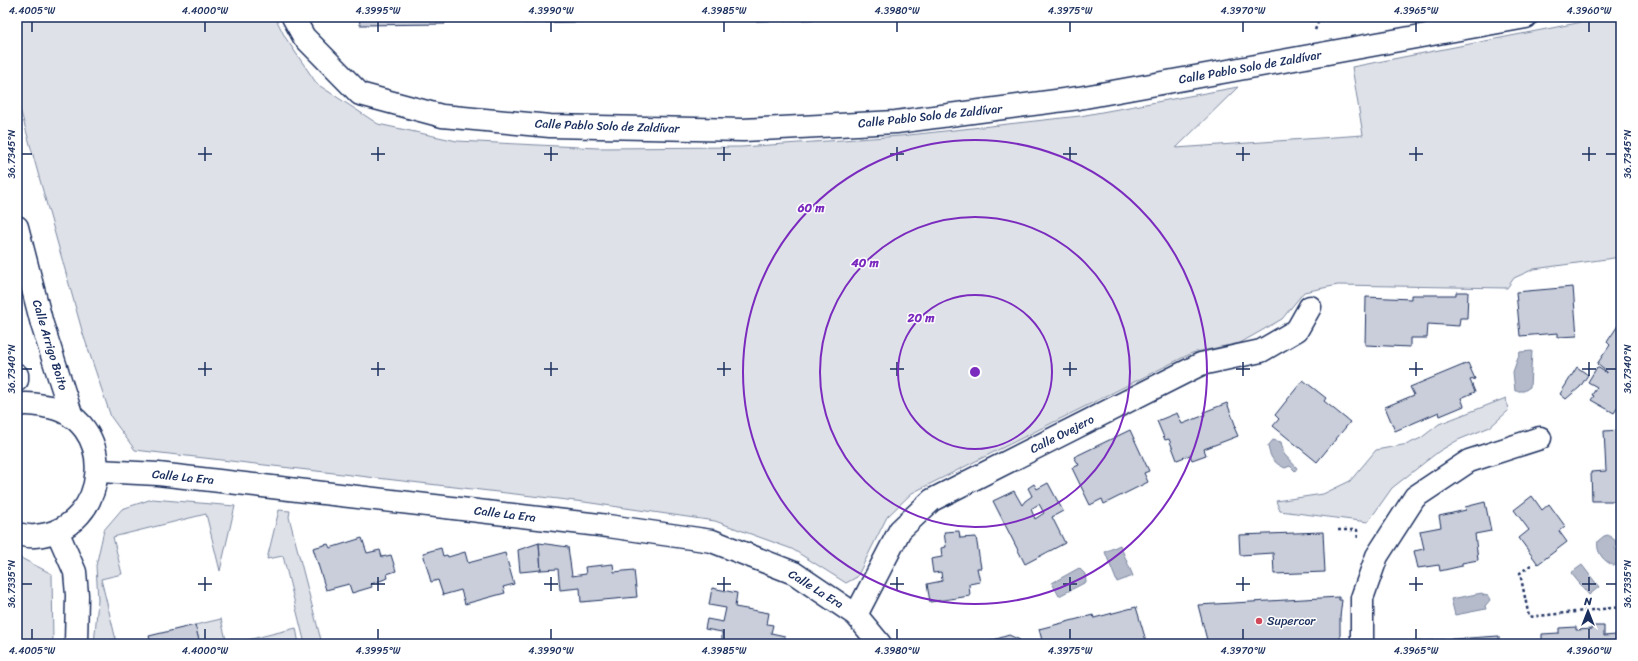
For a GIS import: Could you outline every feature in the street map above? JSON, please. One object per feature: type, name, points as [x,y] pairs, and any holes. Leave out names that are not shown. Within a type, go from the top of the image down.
[{"type":"street","name":"Calle Pablo Solo de Zaldívar","points":[[293,17],[304,37],[360,94],[442,116],[550,126],[743,130],[896,122],[1079,98],[1526,17]]},
{"type":"street","name":"Calle Arrigo Boito","points":[[17,227],[42,324],[72,417]]},
{"type":"street","name":"Calle Ovejero","points":[[856,615],[900,530],[932,500],[1201,364],[1261,352],[1297,330],[1310,307]]},
{"type":"street","points":[[17,375],[17,380]]},
{"type":"street","points":[[17,406],[25,403],[54,407],[72,417],[86,432],[95,451],[98,471],[93,496],[78,517],[57,531],[35,536],[17,534]]},
{"type":"street","points":[[1362,644],[1362,598],[1377,556],[1415,497],[1469,462],[1540,438]]},
{"type":"street","name":"Calle La Era","points":[[98,471],[158,474],[608,526],[712,541],[794,573],[856,615],[880,644]]},
{"type":"street","points":[[57,531],[75,572],[77,595],[76,644]]},
{"type":"path","points":[[1316,27],[1320,17]]},
{"type":"path","points":[[1531,565],[1520,573],[1529,617],[1621,606]]},
{"type":"shaded area","points":[[17,17],[275,17],[285,37],[317,84],[378,124],[457,141],[598,148],[741,147],[900,136],[1080,116],[1238,87],[1176,148],[1363,135],[1352,67],[1608,17],[1621,17],[1621,257],[1534,269],[1514,278],[1507,288],[1338,285],[1304,292],[1282,319],[1240,343],[1192,353],[912,493],[887,517],[857,577],[846,583],[792,549],[715,521],[584,502],[135,450],[111,417],[83,334],[17,98]]},
{"type":"shaded area","points":[[1506,398],[1508,411],[1490,427],[1458,440],[1438,452],[1392,488],[1368,522],[1280,511],[1276,501],[1323,494],[1350,481],[1376,450],[1408,444],[1421,438],[1439,424]]},
{"type":"shaded area","points":[[152,499],[235,506],[220,571],[206,514],[113,537],[122,574],[101,579],[117,644],[94,644],[98,600],[96,566],[104,530],[122,509]]},
{"type":"shaded area","points":[[279,510],[290,511],[289,517],[322,644],[305,644],[283,556],[267,559]]},
{"type":"shaded area","points":[[17,556],[52,574],[53,644],[17,644]]},
{"type":"shaded area","points":[[221,619],[227,644],[200,644],[195,625]]},
{"type":"shaded area","points":[[296,628],[299,644],[231,644]]},
{"type":"water","points":[[1532,351],[1530,387],[1524,391],[1515,391],[1513,372],[1520,352]]},
{"type":"water","points":[[1273,440],[1281,442],[1284,454],[1297,468],[1295,471],[1290,466],[1285,468],[1273,460],[1268,446]]},
{"type":"water","points":[[1608,535],[1616,541],[1615,549],[1621,554],[1619,566],[1610,564],[1606,561],[1598,550],[1598,541],[1604,536]]},
{"type":"water","points":[[1120,545],[1133,576],[1117,582],[1105,552]]},
{"type":"water","points":[[1582,565],[1599,587],[1589,595],[1571,573]]},
{"type":"water","points":[[1079,568],[1085,574],[1086,582],[1059,596],[1052,583]]},
{"type":"water","points":[[1482,593],[1483,595],[1488,596],[1490,600],[1485,606],[1486,609],[1455,615],[1451,599]]},
{"type":"building","points":[[359,17],[445,17],[445,24],[360,25]]},
{"type":"building","points":[[523,17],[677,17],[677,20],[523,23]]},
{"type":"building","points":[[756,17],[911,17],[756,21]]},
{"type":"building","points":[[1573,287],[1577,336],[1558,337],[1558,333],[1520,336],[1516,292]]},
{"type":"building","points":[[1456,292],[1468,292],[1467,318],[1460,318],[1459,326],[1428,324],[1427,338],[1410,338],[1410,347],[1365,345],[1366,297],[1411,299],[1411,295],[1456,295]]},
{"type":"building","points":[[1621,321],[1621,409],[1618,407],[1614,413],[1591,400],[1597,387],[1588,382],[1597,367],[1607,373],[1597,364],[1610,345],[1607,342]]},
{"type":"building","points":[[1468,363],[1475,379],[1470,380],[1475,392],[1461,398],[1464,406],[1440,416],[1439,412],[1395,431],[1385,407],[1414,395],[1410,387]]},
{"type":"building","points":[[1577,367],[1588,375],[1580,387],[1566,399],[1560,394]]},
{"type":"building","points":[[1303,380],[1326,398],[1324,401],[1350,422],[1317,462],[1273,426],[1279,419],[1275,415]]},
{"type":"building","points":[[1227,403],[1238,436],[1204,449],[1206,455],[1192,460],[1190,455],[1177,460],[1169,439],[1165,440],[1157,421],[1177,413],[1182,424],[1205,415],[1204,412]]},
{"type":"building","points":[[1130,430],[1149,471],[1144,473],[1148,482],[1104,504],[1102,499],[1090,505],[1072,468],[1079,465],[1074,457]]},
{"type":"building","points":[[1621,430],[1621,501],[1592,501],[1591,472],[1606,471],[1604,431]]},
{"type":"building","points":[[1048,483],[1063,511],[1052,517],[1065,543],[1025,564],[993,501],[1014,491],[1022,505],[1032,496],[1028,488],[1034,484],[1037,489]],"holes":[[[1039,504],[1044,513],[1035,519],[1031,509]]]},
{"type":"building","points":[[1532,496],[1542,510],[1549,504],[1565,526],[1559,531],[1567,542],[1538,564],[1519,538],[1529,530],[1514,510]]},
{"type":"building","points":[[1485,502],[1491,531],[1475,534],[1478,560],[1462,563],[1462,566],[1440,571],[1439,565],[1418,568],[1414,551],[1424,549],[1420,531],[1441,527],[1439,516],[1466,510],[1465,507]]},
{"type":"building","points":[[959,531],[960,538],[976,537],[981,568],[977,568],[980,582],[969,584],[970,596],[930,602],[927,584],[942,581],[941,572],[933,573],[931,559],[942,557],[941,548],[946,547],[944,532]]},
{"type":"building","points":[[1323,532],[1325,572],[1274,574],[1273,553],[1240,555],[1239,535]]},
{"type":"building","points":[[362,538],[367,553],[380,550],[382,557],[391,555],[396,571],[387,574],[388,578],[371,584],[372,587],[352,593],[349,584],[326,590],[313,548],[328,544],[330,548]]},
{"type":"building","points":[[539,543],[541,570],[520,572],[518,550]]},
{"type":"building","points":[[539,543],[568,547],[572,576],[586,574],[585,567],[613,564],[614,572],[634,570],[637,597],[581,602],[580,588],[560,590],[558,569],[541,570]]},
{"type":"building","points":[[441,548],[443,556],[447,555],[448,557],[465,552],[468,563],[505,553],[514,584],[503,587],[505,593],[465,604],[461,590],[443,595],[438,580],[431,582],[423,553]]},
{"type":"building","points":[[712,588],[737,593],[735,607],[769,613],[767,624],[773,625],[771,633],[785,636],[784,644],[733,644],[722,642],[722,632],[705,629],[707,619],[723,622],[726,608],[709,605]]},
{"type":"building","name":"Supercor","points":[[1339,597],[1339,600],[1342,600],[1340,617],[1340,644],[1208,644],[1198,605]]},
{"type":"building","points":[[1136,607],[1147,644],[1043,644],[1039,629],[1093,615],[1094,618]]},
{"type":"building","points":[[195,625],[200,644],[151,644],[149,636]]},
{"type":"building","points":[[1591,626],[1604,626],[1604,636],[1616,635],[1616,644],[1542,644],[1542,634],[1559,633],[1559,628],[1576,627],[1576,630],[1592,629]]},
{"type":"building","points":[[1009,635],[1020,640],[1021,644],[981,644]]},
{"type":"building","points":[[1499,636],[1499,644],[1394,644],[1394,643]]},
{"type":"place","name":"Supercor","points":[[1259,621]]}]
